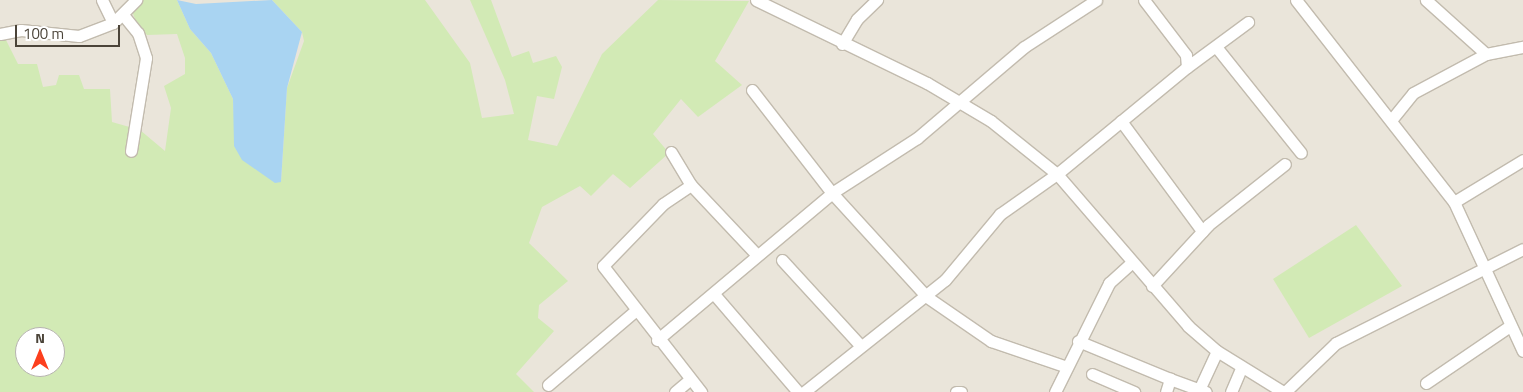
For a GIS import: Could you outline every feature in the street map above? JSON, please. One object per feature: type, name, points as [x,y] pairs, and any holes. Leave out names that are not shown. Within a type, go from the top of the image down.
[{"type":"street","points":[[102,0],[113,23]]},
{"type":"street","points":[[0,34],[20,30],[79,36],[113,23],[124,16],[136,0]]},
{"type":"street","points":[[756,0],[960,101],[1057,174],[1131,263],[1217,351],[1241,368],[1284,392],[1336,344],[1523,249]]},
{"type":"street","points":[[842,44],[857,19],[877,0]]},
{"type":"street","points":[[657,340],[832,193],[917,138],[1024,47],[1096,0]]},
{"type":"street","points":[[1144,0],[1186,55],[1187,67]]},
{"type":"street","points":[[1296,0],[1392,119],[1454,202],[1523,351]]},
{"type":"street","points":[[1426,0],[1486,54]]},
{"type":"street","points":[[124,16],[138,33],[146,58],[131,151]]},
{"type":"street","points":[[804,392],[860,345],[927,297],[1000,214],[1057,174],[1187,67],[1216,48],[1248,22]]},
{"type":"street","points":[[1392,119],[1413,93],[1486,54],[1523,47]]},
{"type":"street","points":[[1216,48],[1301,153]]},
{"type":"street","points":[[752,90],[832,193],[927,297],[991,341],[1067,367]]},
{"type":"street","points":[[1121,121],[1202,231]]},
{"type":"street","points":[[671,152],[691,185],[756,255]]},
{"type":"street","points":[[1454,202],[1523,160]]},
{"type":"street","points":[[1152,286],[1202,231],[1285,164]]},
{"type":"street","points":[[691,185],[663,204],[604,263],[635,311],[688,381],[702,392]]},
{"type":"street","points":[[782,260],[860,345]]},
{"type":"street","points":[[1055,392],[1078,342],[1109,283],[1131,263]]},
{"type":"street","points":[[714,294],[798,392]]},
{"type":"street","points":[[548,385],[635,311]]},
{"type":"street","points":[[1426,383],[1510,326]]},
{"type":"street","points":[[1078,342],[1201,391],[1217,351]]},
{"type":"street","points":[[1231,392],[1241,368]]},
{"type":"street","points":[[1092,374],[1134,392]]},
{"type":"street","points":[[1166,392],[1170,378]]},
{"type":"street","points":[[675,392],[688,381]]},
{"type":"street","points":[[956,392],[961,392]]},
{"type":"shaded area","points":[[0,0],[1523,0],[1523,392],[0,392]]},
{"type":"green space","points":[[142,0],[177,0],[190,29],[211,53],[233,99],[234,115],[281,182],[287,88],[304,41],[302,32],[272,0],[425,0],[470,63],[482,118],[514,114],[505,80],[470,0],[491,0],[512,57],[529,51],[533,63],[556,56],[562,67],[554,99],[537,96],[528,140],[557,146],[602,54],[658,0],[749,1],[715,61],[742,85],[698,117],[681,99],[653,134],[669,153],[630,188],[613,174],[591,196],[580,186],[542,207],[529,243],[568,281],[539,305],[538,318],[554,331],[516,374],[534,392],[0,392],[0,38],[4,36],[18,64],[37,64],[43,87],[56,85],[59,75],[79,75],[84,89],[110,89],[112,122],[140,130],[165,151],[171,108],[164,86],[185,74],[185,58],[177,34],[147,35],[138,27],[132,11]]},
{"type":"green space","points":[[1356,225],[1402,286],[1309,338],[1273,279]]},
{"type":"water","points":[[177,0],[196,4],[272,0],[302,32],[287,88],[281,182],[275,183],[242,160],[234,146],[233,99],[211,53],[190,29]]}]
